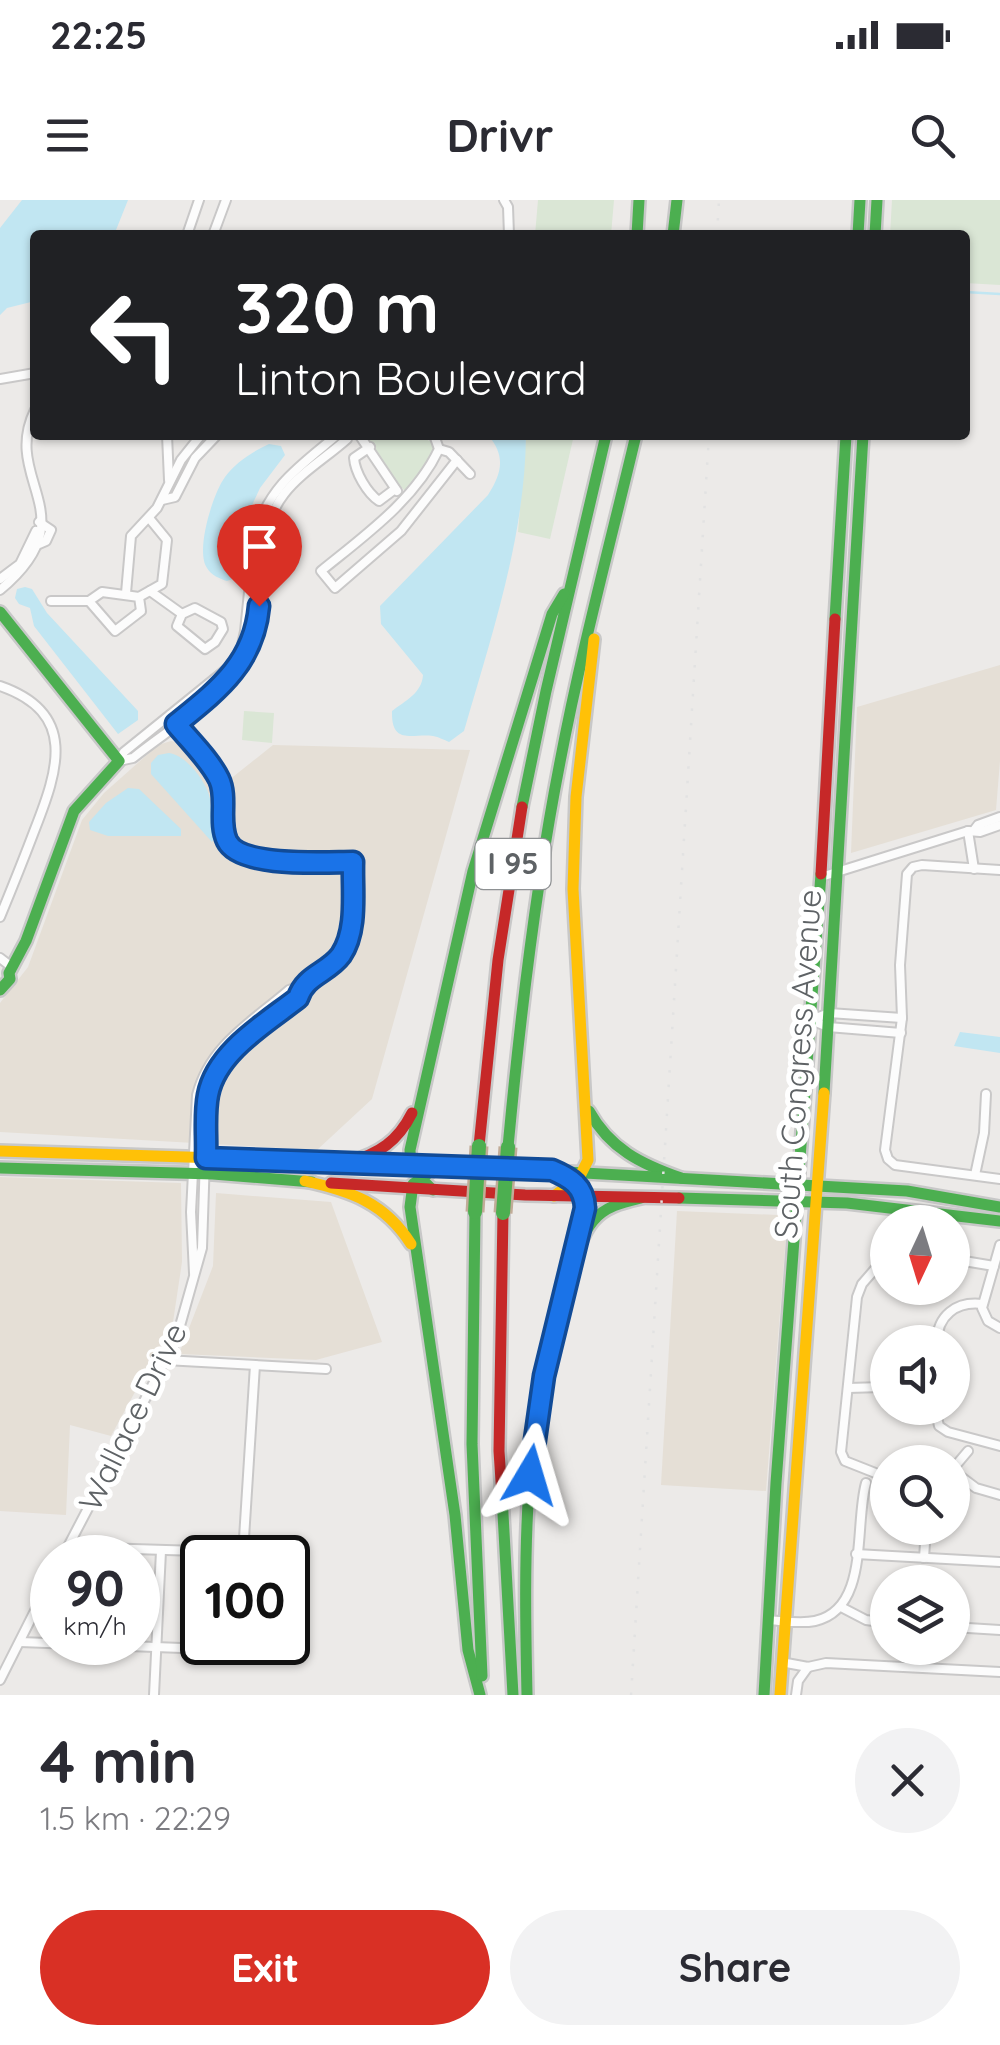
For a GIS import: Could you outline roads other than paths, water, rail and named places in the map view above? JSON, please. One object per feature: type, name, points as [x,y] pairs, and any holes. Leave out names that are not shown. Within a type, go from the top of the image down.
[{"type":"main road","points":[[636,230],[639,200]]},
{"type":"main road","points":[[674,230],[677,200]]},
{"type":"main road","points":[[858,230],[860,200]]},
{"type":"main road","points":[[875,230],[877,200]]},
{"type":"main road","name":"I 95","points":[[482,1695],[471,1464],[475,1212],[492,1012],[510,878],[541,712],[605,440]]},
{"type":"main road","name":"I 95","points":[[513,1695],[500,1468],[504,1213],[520,1015],[562,751],[635,440]]},
{"type":"main road","name":"South Congress Avenue","points":[[764,1695],[776,1621],[817,1203],[829,1020],[838,872],[837,718],[846,440]]},
{"type":"main road","name":"South Congress Avenue","points":[[780,1695],[776,1621],[798,1202],[821,877],[862,440]]},
{"type":"main road","points":[[482,1695],[468,1650],[460,1548],[410,1207],[415,1183],[409,1154],[467,893],[491,804],[552,614],[570,585]]},
{"type":"main road","points":[[554,1196],[580,1177],[588,1160],[575,958],[573,843],[595,606]]},
{"type":"main road","points":[[0,612],[119,762],[74,811],[26,941],[6,969],[10,978],[0,990]]},
{"type":"main road","points":[[348,1162],[391,1145],[406,1125],[422,1090]]},
{"type":"main road","points":[[587,1105],[599,1129],[616,1149],[640,1164],[681,1178]]},
{"type":"main road","points":[[0,1151],[199,1166],[305,1181],[357,1193],[374,1201],[399,1223],[417,1259]]},
{"type":"main road","points":[[0,1168],[442,1164],[552,1170],[580,1177],[681,1178],[919,1192],[1000,1207]]},
{"type":"main road","points":[[415,1183],[442,1164]]},
{"type":"main road","points":[[527,1695],[525,1567],[530,1475],[544,1376],[585,1208],[580,1177]]},
{"type":"main road","points":[[305,1181],[415,1183],[434,1190],[554,1196],[817,1203],[938,1210],[1000,1221]]},
{"type":"main road","points":[[567,1281],[595,1219],[614,1206],[641,1198]]},
{"type":"street","points":[[189,230],[199,200]]},
{"type":"street","points":[[215,230],[226,200]]},
{"type":"street","points":[[504,200],[509,230]]},
{"type":"street","points":[[0,379],[30,373]]},
{"type":"street","points":[[0,590],[32,558],[38,544],[38,522],[21,448],[30,420]]},
{"type":"street","points":[[167,440],[169,484]]},
{"type":"street","points":[[126,593],[131,536],[150,518],[181,460],[197,440]]},
{"type":"street","points":[[162,500],[175,497],[195,458],[212,440]]},
{"type":"street","points":[[119,762],[124,752],[239,659],[246,630],[255,534],[267,502],[285,478],[338,440]]},
{"type":"street","points":[[119,762],[133,758],[224,684],[256,629],[259,606],[264,601],[266,535],[282,496],[339,440]]},
{"type":"street","points":[[364,440],[404,497]]},
{"type":"street","points":[[436,440],[439,448],[458,460],[470,474]]},
{"type":"street","points":[[370,447],[354,458],[354,465],[372,496],[379,501],[395,489]]},
{"type":"street","points":[[439,448],[423,479],[321,572],[335,588],[401,531],[458,460]]},
{"type":"street","points":[[52,601],[89,600],[102,592],[140,596],[164,580],[167,540],[150,518]]},
{"type":"street","points":[[0,580],[26,556],[38,522]]},
{"type":"street","points":[[150,590],[182,614]]},
{"type":"street","points":[[89,600],[115,631],[141,611],[140,596]]},
{"type":"street","points":[[248,605],[259,606]]},
{"type":"street","points":[[195,608],[221,622],[223,629],[216,642],[205,649],[177,626],[182,614],[195,608]]},
{"type":"street","points":[[216,642],[239,659]]},
{"type":"street","points":[[0,686],[12,690],[43,716],[54,734],[57,757],[41,813],[0,916]]},
{"type":"street","points":[[170,715],[176,724]]},
{"type":"street","name":"Wallace Drive","points":[[74,1535],[180,1326],[194,1274],[190,1212],[199,1166],[198,1094],[202,1077],[212,1057],[258,1015],[332,964],[351,930],[353,862],[259,860],[235,851],[225,834],[223,789],[218,776],[176,724]]},
{"type":"street","points":[[821,877],[978,825],[999,823]]},
{"type":"street","points":[[972,830],[974,869]]},
{"type":"street","points":[[1000,870],[922,865],[907,874],[900,963],[902,1018],[886,1138],[888,1159],[899,1166],[1000,1179]]},
{"type":"street","points":[[811,1020],[902,1018]]},
{"type":"street","points":[[829,1020],[900,1033]]},
{"type":"street","points":[[976,1175],[986,1094]]},
{"type":"street","points":[[1000,1245],[982,1304],[988,1322],[1000,1328]]},
{"type":"street","points":[[970,1262],[994,1266]]},
{"type":"street","points":[[870,1275],[857,1296],[842,1457],[870,1471]]},
{"type":"street","points":[[940,1325],[948,1312],[964,1304],[982,1304]]},
{"type":"street","points":[[165,1360],[326,1369]]},
{"type":"street","points":[[244,1535],[255,1365]]},
{"type":"street","points":[[848,1388],[870,1387]]},
{"type":"street","points":[[940,1425],[948,1432],[1000,1446]]},
{"type":"street","points":[[776,1621],[818,1620],[841,1606],[853,1585],[866,1483]]},
{"type":"street","points":[[970,1484],[1000,1494]]},
{"type":"street","points":[[924,1558],[925,1545]]},
{"type":"street","points":[[160,1570],[161,1551],[180,1552]]},
{"type":"street","points":[[856,1554],[1000,1562]]},
{"type":"street","points":[[841,1606],[870,1621]]},
{"type":"street","points":[[0,1680],[30,1622]]},
{"type":"street","points":[[970,1628],[1000,1630]]},
{"type":"street","points":[[20,1642],[30,1642]]},
{"type":"street","points":[[781,1662],[808,1667],[826,1663],[1000,1672]]},
{"type":"street","points":[[154,1695],[155,1665]]},
{"type":"street","points":[[796,1695],[798,1681],[808,1667]]},
{"type":"water","points":[[22,200],[128,200],[116,230],[30,230],[30,302],[7,308],[0,315],[0,228]]},
{"type":"water","points":[[491,440],[526,440],[513,548],[464,731],[449,742],[433,736],[399,734],[392,711],[416,692],[423,675],[381,624],[380,606],[488,495],[500,465],[498,450]]},
{"type":"water","points":[[269,444],[281,446],[285,455],[260,488],[247,516],[238,577],[227,581],[211,573],[204,560],[204,536],[211,508],[229,472]]},
{"type":"water","points":[[17,589],[32,589],[47,613],[138,711],[138,720],[118,734],[34,626],[30,608],[15,598]]},
{"type":"water","points":[[169,753],[189,764],[205,785],[215,838],[212,842],[151,774],[151,763],[158,755]]},
{"type":"water","points":[[128,788],[139,789],[181,829],[181,836],[108,836],[90,830],[89,822],[106,803]]},
{"type":"water","points":[[960,1032],[1000,1037],[1000,1053],[954,1046]]},
{"type":"waterway","points":[[970,292],[1000,294]]},
{"type":"railway","points":[[717,230],[719,200]]},
{"type":"railway","points":[[631,1695],[709,440]]}]
